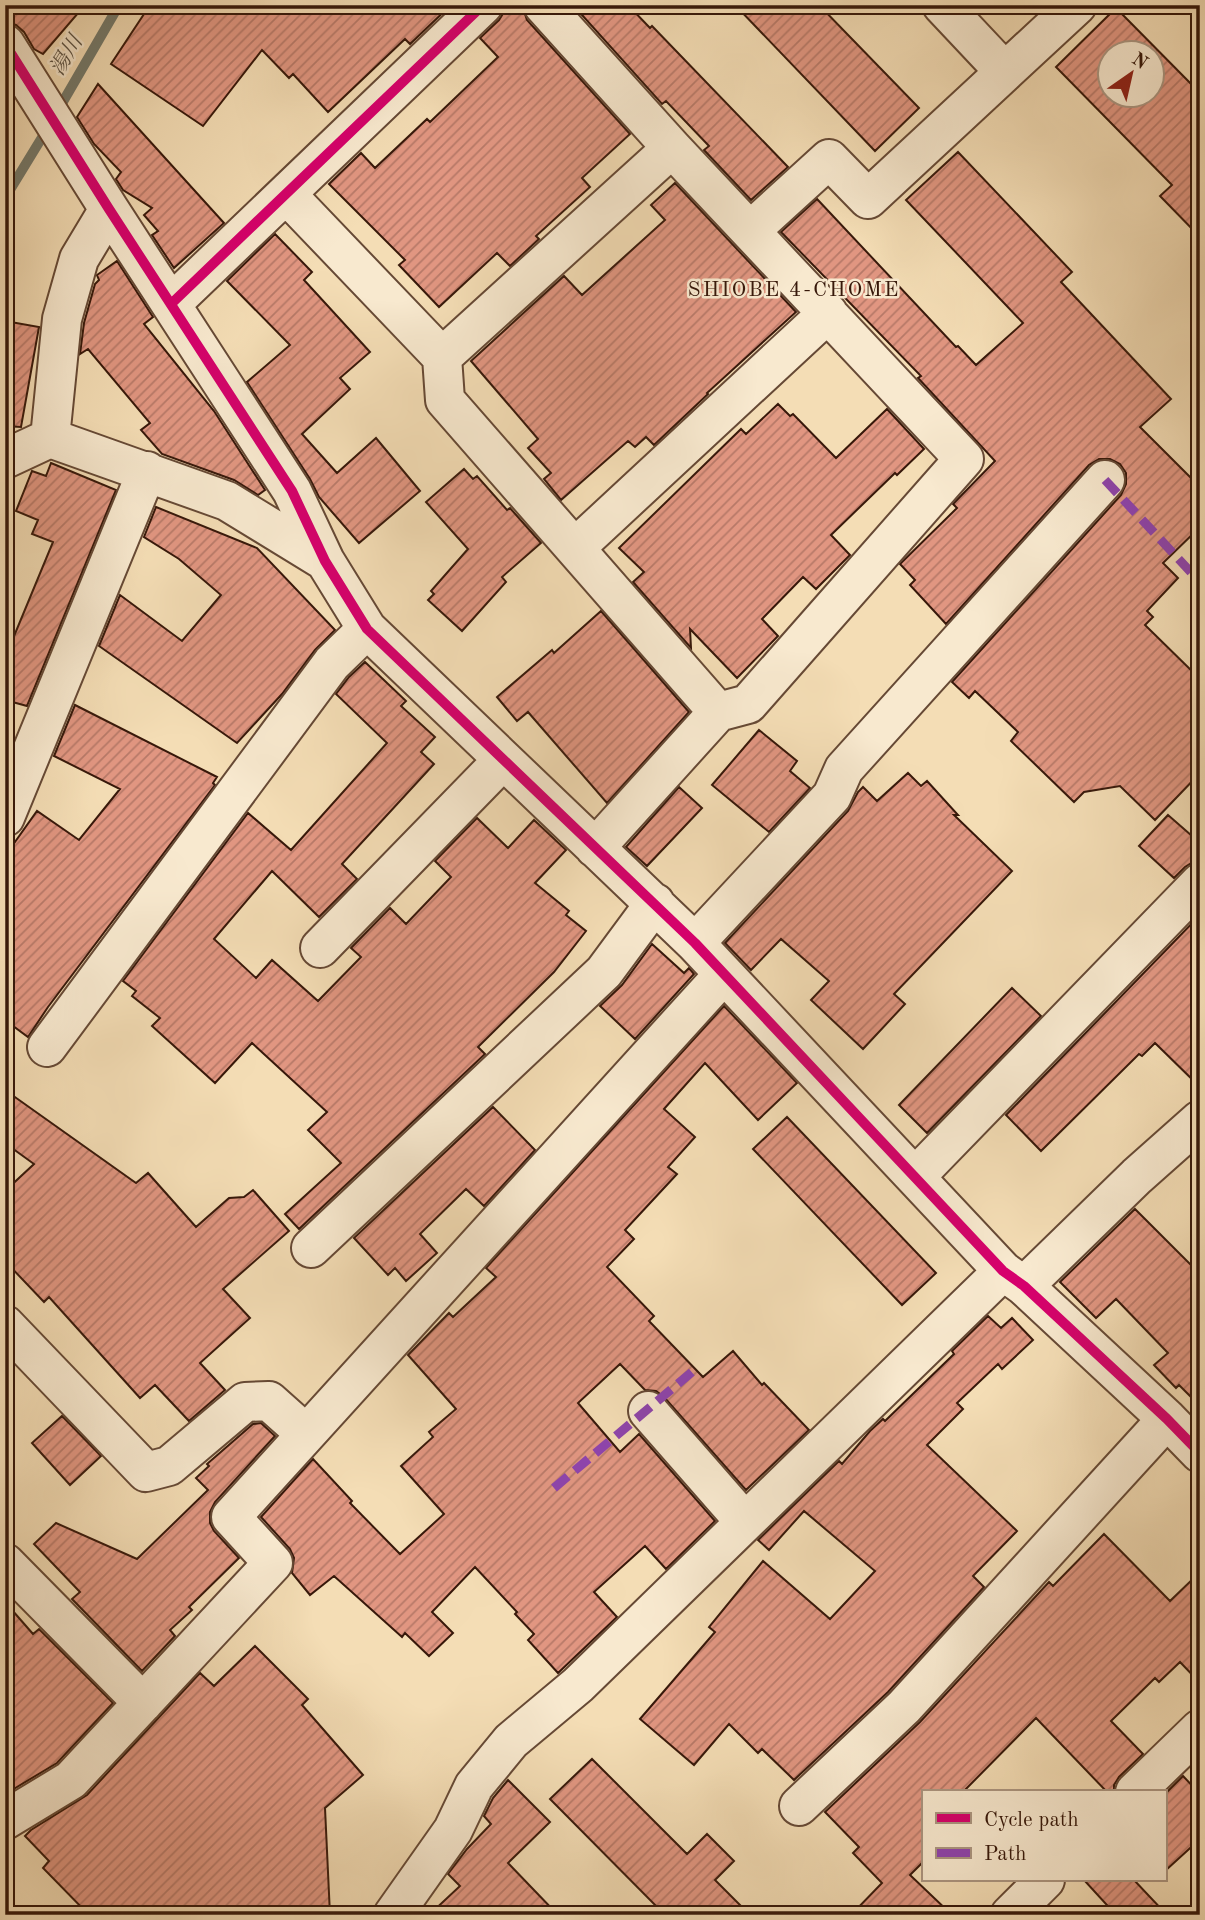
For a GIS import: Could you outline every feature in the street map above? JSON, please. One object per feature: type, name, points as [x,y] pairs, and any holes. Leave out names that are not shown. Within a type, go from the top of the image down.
[{"type":"street","points":[[171,304],[483,5]]},
{"type":"street","points":[[543,5],[671,148],[964,459],[747,704],[718,712],[595,848]]},
{"type":"street","points":[[942,5],[1005,72]]},
{"type":"street","points":[[750,231],[830,159],[868,200],[1077,5]]},
{"type":"street","points":[[5,44],[292,491],[325,561],[367,629],[695,943],[1013,1279],[1167,1419],[1200,1453]]},
{"type":"street","points":[[442,357],[671,148]]},
{"type":"street","points":[[287,195],[442,357],[445,400],[718,712]]},
{"type":"street","points":[[50,438],[62,319],[79,259],[109,209]]},
{"type":"street","points":[[576,547],[828,313]]},
{"type":"street","points":[[5,458],[50,438],[227,501],[325,561]]},
{"type":"street","points":[[5,817],[147,471]]},
{"type":"street","points":[[695,943],[832,796],[844,769],[1105,480]]},
{"type":"street","points":[[47,1047],[332,663],[367,629]]},
{"type":"street","points":[[320,948],[503,760]]},
{"type":"street","points":[[915,1177],[1200,883]]},
{"type":"street","points":[[311,1248],[604,972],[655,903]]},
{"type":"street","points":[[5,1820],[71,1780],[273,1563],[231,1517],[723,974]]},
{"type":"street","points":[[393,1915],[453,1830],[474,1786],[511,1741],[578,1685],[746,1522],[1013,1279],[1137,1176],[1200,1119]]},
{"type":"street","points":[[5,1325],[146,1472],[169,1466],[245,1402],[269,1401],[306,1434]]},
{"type":"street","points":[[648,1411],[746,1522]]},
{"type":"street","points":[[799,1806],[904,1707],[1167,1419]]},
{"type":"street","points":[[5,1563],[143,1703]]},
{"type":"street","points":[[1137,1790],[1200,1729]]},
{"type":"street","points":[[1010,1915],[1043,1882]]},
{"type":"building","points":[[5,5],[85,5],[43,54],[34,49],[24,32],[16,25],[5,22]]},
{"type":"building","points":[[150,5],[451,5],[410,44],[405,39],[328,112],[293,74],[289,78],[262,50],[203,126],[111,64]]},
{"type":"building","points":[[504,5],[522,5],[527,20],[630,134],[582,178],[590,187],[536,236],[539,239],[510,266],[497,253],[439,307],[399,265],[405,260],[329,184],[361,153],[375,168],[427,119],[430,122],[498,57],[480,38],[499,20],[504,12]]},
{"type":"building","points":[[573,5],[628,5],[650,28],[652,26],[788,167],[751,200],[704,150],[709,146],[666,101],[662,104]]},
{"type":"building","points":[[735,5],[819,5],[919,108],[875,151]]},
{"type":"building","points":[[1116,8],[1146,38],[1096,38],[1096,108],[1056,67]]},
{"type":"building","points":[[1166,59],[1200,93],[1200,237],[1160,196],[1172,185],[1096,108],[1166,108]]},
{"type":"building","points":[[98,84],[224,223],[174,268],[152,235],[158,231],[144,215],[152,208],[123,190],[116,179],[121,172],[94,144],[77,117]]},
{"type":"building","points":[[958,152],[1072,272],[1061,282],[1171,399],[1140,427],[1200,487],[1200,527],[1163,563],[1178,578],[1147,611],[1153,617],[1145,625],[1200,679],[1200,773],[1155,820],[1120,786],[1084,792],[1074,802],[1011,741],[1018,732],[975,691],[969,698],[952,682],[1121,495],[1126,484],[1126,473],[1120,464],[1110,459],[1099,459],[1089,465],[946,624],[910,585],[915,580],[900,564],[957,508],[953,504],[995,461],[918,378],[921,376],[781,232],[817,199],[976,365],[1023,323],[906,200]]},
{"type":"building","points":[[675,183],[796,312],[654,445],[646,437],[635,447],[628,441],[561,500],[544,479],[551,473],[528,448],[538,439],[471,361],[564,276],[582,295],[665,220],[651,205]]},
{"type":"building","points":[[275,234],[312,272],[304,280],[370,352],[340,378],[350,389],[302,434],[337,473],[376,438],[420,491],[359,543],[319,497],[247,382],[290,345],[227,281]]},
{"type":"building","points":[[117,261],[153,317],[144,324],[214,411],[265,490],[258,495],[234,480],[162,454],[141,430],[150,423],[88,349],[80,354],[84,323],[95,284],[99,280],[97,275]]},
{"type":"building","points":[[5,321],[39,327],[21,427],[5,426]]},
{"type":"building","points":[[778,404],[790,416],[793,414],[836,458],[887,409],[924,449],[831,535],[850,555],[816,589],[803,577],[762,619],[778,636],[737,678],[690,629],[691,648],[633,582],[644,572],[619,548],[741,429],[746,434]]},
{"type":"building","points":[[51,463],[116,490],[27,706],[5,700],[5,639],[12,641],[53,542],[32,534],[38,520],[16,511],[32,471],[46,476]]},
{"type":"building","points":[[464,469],[473,479],[477,476],[541,543],[502,577],[506,582],[462,631],[428,600],[434,594],[431,591],[468,549],[426,502]]},
{"type":"building","points":[[156,507],[257,548],[335,630],[237,743],[99,646],[120,595],[182,641],[221,595],[179,559],[144,537]]},
{"type":"building","points":[[601,611],[689,712],[607,803],[528,712],[517,721],[497,697],[552,650],[554,653]]},
{"type":"building","points":[[365,662],[406,701],[401,706],[435,737],[421,752],[434,764],[342,864],[357,879],[319,917],[272,871],[214,939],[256,978],[272,960],[318,1001],[361,957],[351,948],[390,908],[406,924],[451,877],[435,861],[477,818],[508,848],[534,820],[566,850],[535,883],[569,911],[566,915],[586,931],[554,972],[478,1047],[485,1054],[299,1229],[285,1214],[341,1163],[308,1130],[327,1112],[252,1043],[215,1083],[152,1026],[160,1018],[132,996],[136,991],[123,981],[248,813],[291,850],[387,743],[336,694]]},
{"type":"building","points":[[75,705],[217,777],[213,783],[215,785],[28,1037],[5,1020],[5,856],[37,811],[79,840],[120,789],[54,756]]},
{"type":"building","points":[[759,730],[797,761],[790,771],[810,788],[769,832],[712,785]]},
{"type":"building","points":[[908,773],[921,786],[927,781],[958,815],[954,815],[1012,871],[894,994],[905,1004],[863,1049],[811,1000],[829,981],[781,939],[751,970],[725,943],[848,811],[863,787],[877,801]]},
{"type":"building","points":[[679,787],[702,808],[647,866],[626,847]]},
{"type":"building","points":[[1168,815],[1200,843],[1200,862],[1193,862],[1174,878],[1139,846]]},
{"type":"building","points":[[1200,915],[1200,1087],[1155,1043],[1142,1056],[1139,1054],[1041,1151],[1006,1115]]},
{"type":"building","points":[[652,944],[684,973],[689,968],[694,974],[635,1039],[600,1006],[622,985]]},
{"type":"building","points":[[1012,988],[1041,1016],[927,1133],[899,1105]]},
{"type":"building","points":[[724,1006],[797,1083],[758,1120],[705,1063],[664,1109],[695,1137],[668,1167],[677,1174],[625,1230],[634,1239],[607,1267],[654,1316],[649,1321],[703,1377],[733,1351],[762,1385],[764,1383],[809,1430],[746,1490],[664,1397],[656,1391],[645,1390],[620,1364],[578,1403],[620,1452],[639,1434],[715,1521],[666,1569],[645,1546],[594,1592],[617,1617],[558,1673],[528,1640],[534,1634],[515,1614],[517,1612],[475,1567],[432,1612],[453,1633],[429,1656],[405,1633],[402,1637],[334,1576],[310,1595],[292,1573],[294,1558],[290,1549],[261,1517],[313,1459],[352,1501],[350,1503],[400,1554],[444,1514],[401,1466],[433,1437],[429,1432],[456,1409],[408,1355],[449,1313],[453,1317],[496,1277],[486,1268]]},
{"type":"building","points":[[5,1090],[136,1183],[148,1173],[196,1227],[229,1198],[244,1197],[253,1190],[289,1231],[223,1289],[250,1318],[200,1363],[225,1390],[189,1421],[155,1385],[140,1398],[49,1297],[44,1302],[5,1261],[5,1191],[34,1164],[5,1143]]},
{"type":"building","points":[[493,1107],[535,1150],[484,1206],[466,1189],[420,1234],[437,1253],[406,1281],[395,1268],[388,1275],[354,1238]]},
{"type":"building","points":[[787,1117],[936,1273],[902,1305],[753,1149]]},
{"type":"building","points":[[1135,1209],[1200,1274],[1200,1406],[1179,1385],[1176,1388],[1154,1365],[1168,1353],[1116,1299],[1096,1318],[1060,1282]]},
{"type":"building","points":[[988,1316],[1001,1328],[1012,1318],[1033,1340],[1002,1369],[998,1364],[957,1403],[963,1409],[927,1445],[1017,1531],[973,1576],[984,1587],[888,1692],[794,1780],[762,1749],[758,1753],[729,1724],[694,1765],[640,1719],[715,1632],[709,1627],[763,1561],[830,1619],[875,1571],[804,1511],[769,1550],[758,1540],[839,1461],[842,1464],[870,1431],[883,1419],[885,1421],[954,1354],[952,1351]]},
{"type":"building","points":[[62,1416],[101,1456],[70,1485],[32,1443]]},
{"type":"building","points":[[261,1423],[275,1436],[215,1502],[210,1512],[210,1523],[214,1531],[239,1558],[189,1607],[192,1610],[170,1630],[175,1636],[142,1671],[72,1599],[80,1592],[34,1544],[56,1523],[137,1559],[208,1490],[196,1478],[209,1466],[207,1464],[253,1424]]},
{"type":"building","points":[[1104,1534],[1170,1601],[1200,1572],[1200,1683],[1180,1662],[1159,1682],[1155,1678],[1111,1721],[1143,1754],[1119,1777],[1114,1790],[1105,1790],[1036,1718],[965,1790],[922,1790],[922,1863],[910,1875],[952,1915],[851,1915],[882,1883],[853,1853],[859,1847],[825,1812],[920,1722],[1049,1582],[1053,1586]]},
{"type":"building","points":[[5,1602],[33,1634],[39,1629],[113,1703],[57,1763],[12,1790],[5,1782]]},
{"type":"building","points":[[255,1646],[308,1699],[302,1705],[363,1775],[325,1808],[330,1915],[89,1915],[43,1868],[49,1861],[25,1836],[87,1795],[200,1673],[214,1686]]},
{"type":"building","points":[[592,1759],[687,1854],[707,1834],[734,1861],[715,1880],[750,1915],[665,1915],[550,1799]]},
{"type":"building","points":[[1183,1776],[1200,1794],[1200,1839],[1166,1870],[1166,1793]]},
{"type":"building","points":[[508,1780],[550,1822],[508,1863],[558,1915],[429,1915],[460,1886],[448,1874],[491,1824],[484,1816],[493,1798]]},
{"type":"building","points":[[1086,1882],[1136,1882],[1167,1915],[1116,1915]]},
{"type":"waterway","name":"湯川","points":[[57,112],[119,5]]},
{"type":"waterway","name":"湯川","points":[[5,198],[49,126]]},
{"type":"marked path","points":[[1105,480],[1200,582]]},
{"type":"marked path","points":[[554,1488],[692,1372]]},
{"type":"cycle path","points":[[171,304],[483,5]]},
{"type":"cycle path","points":[[5,44],[292,491],[325,561],[367,629],[695,943],[1003,1271],[1024,1286],[1200,1453]]},
{"type":"district","name":"SHIOBE 4-CHOME","points":[[794,290]]}]
